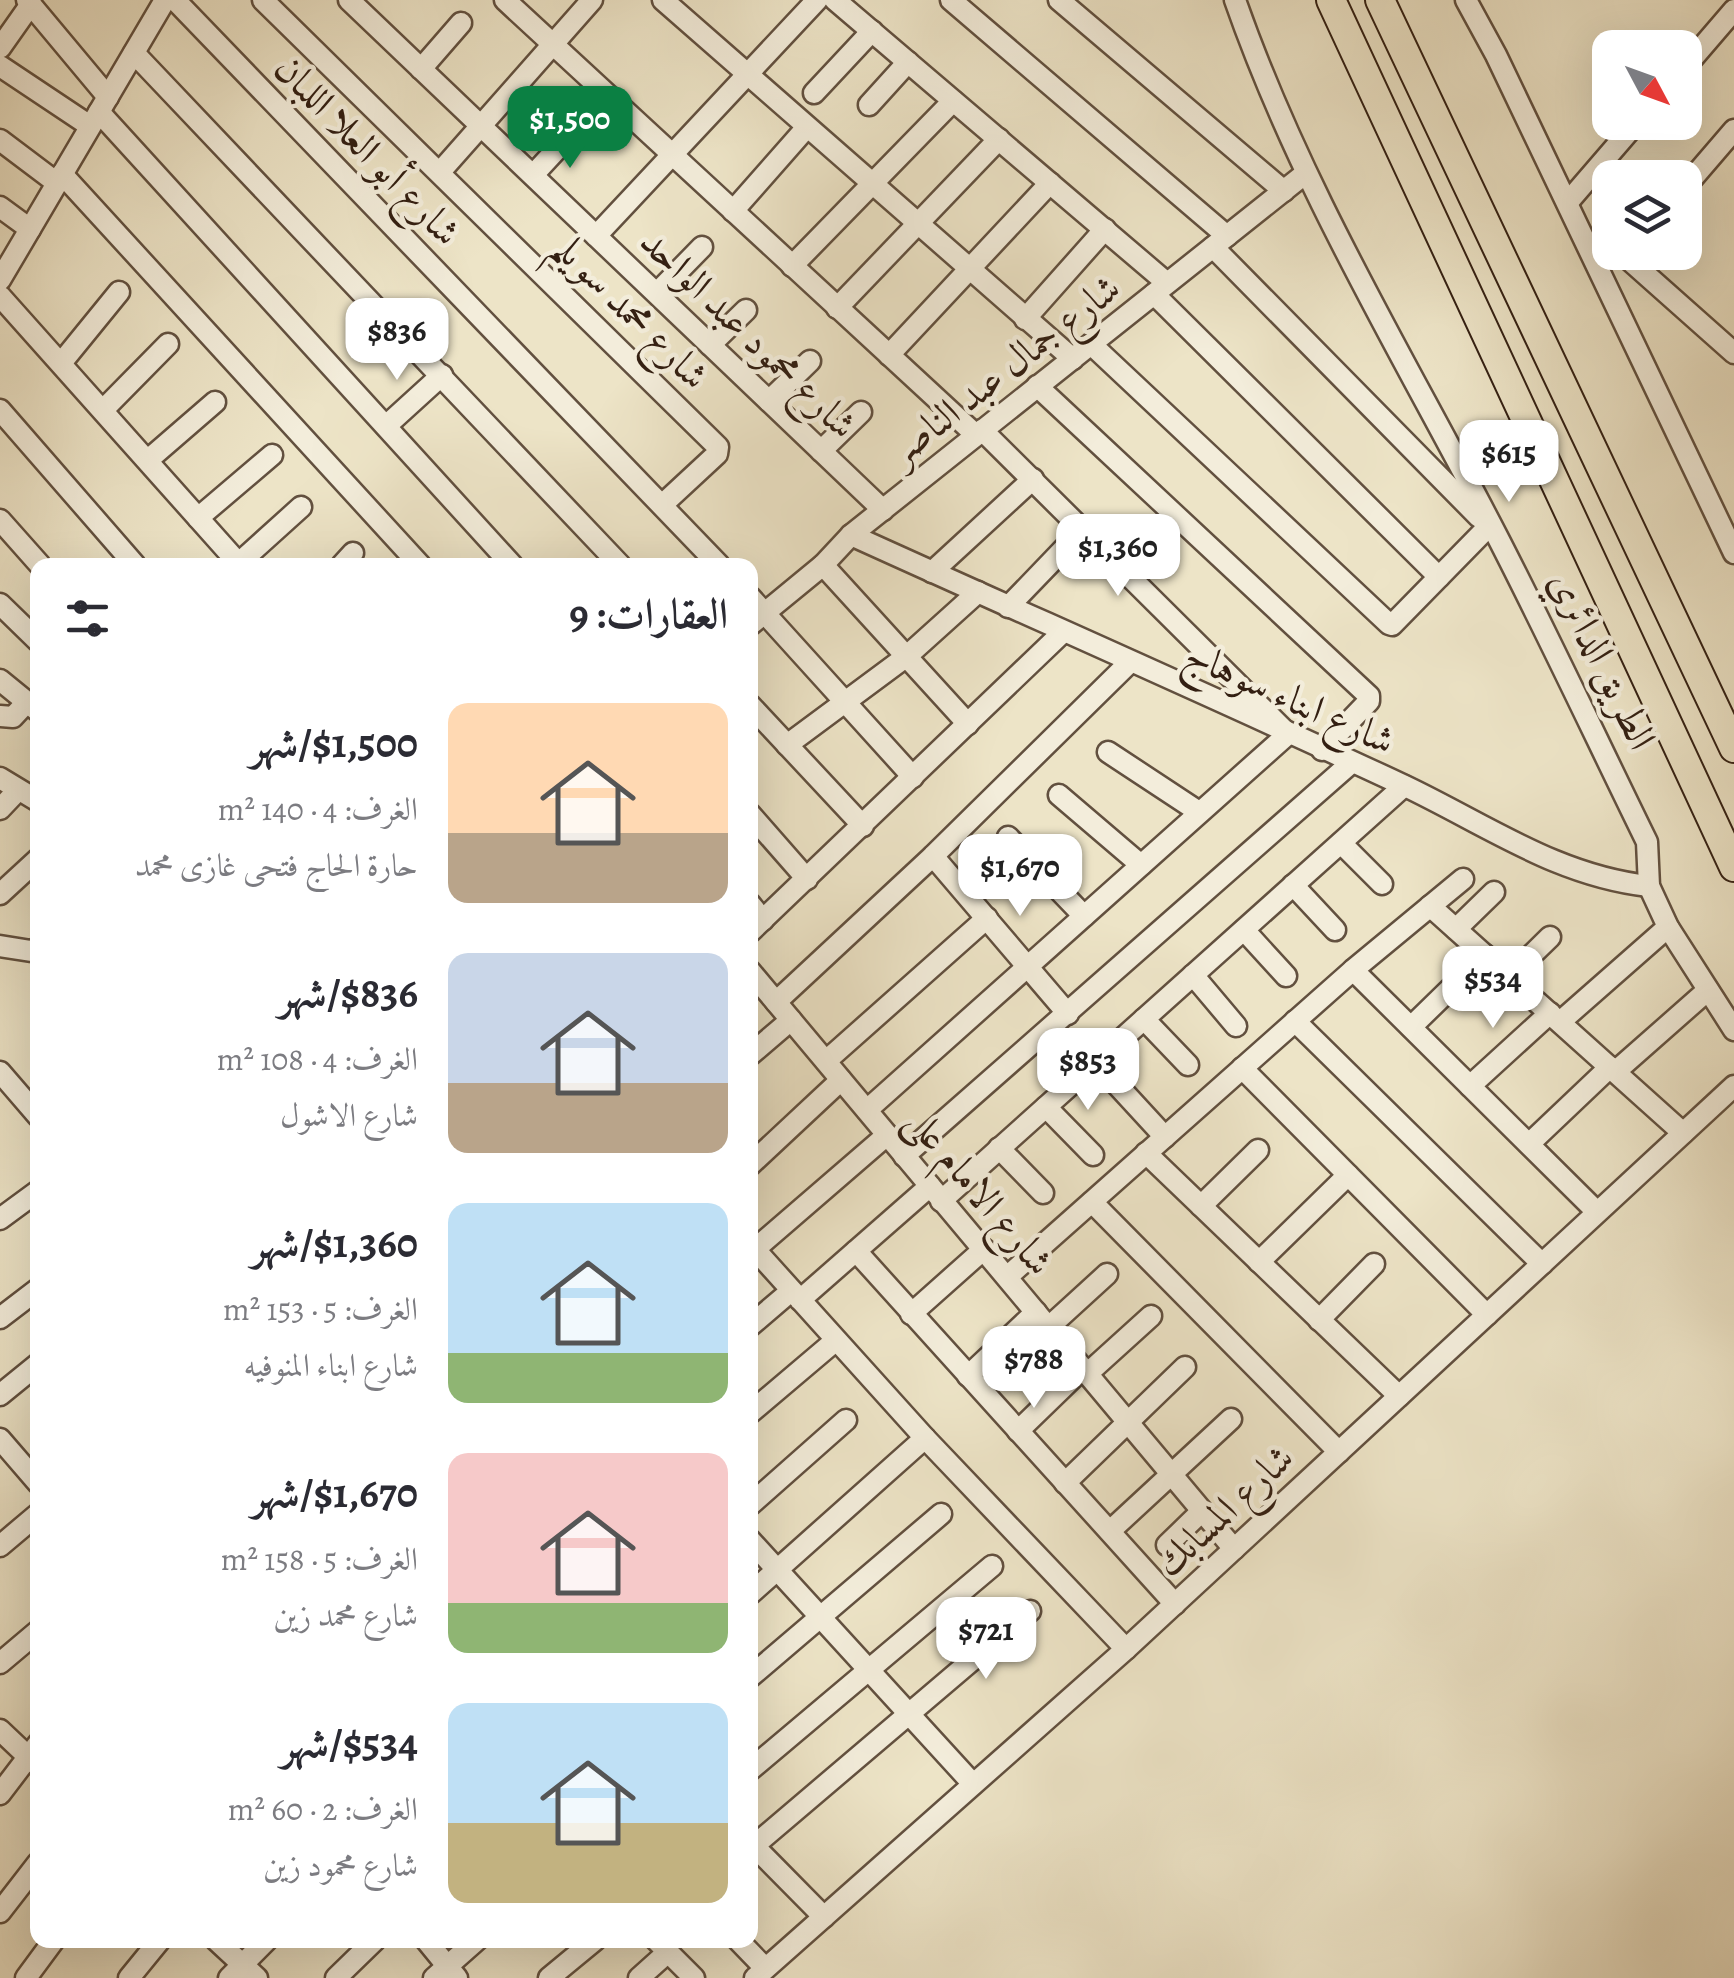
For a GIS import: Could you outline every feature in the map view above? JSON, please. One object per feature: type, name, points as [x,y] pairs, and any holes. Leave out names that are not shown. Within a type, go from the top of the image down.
[{"type":"highway","name":"الطريق الدائري","points":[[1331,0],[1734,867]]},
{"type":"highway","name":"الطريق الدائري","points":[[1380,0],[1734,748]]},
{"type":"street","name":"شارع محمد سويلم","points":[[262,0],[718,446],[718,453],[662,505]]},
{"type":"street","points":[[506,0],[889,356],[1033,479],[1288,734],[867,1110]]},
{"type":"street","points":[[440,172],[592,0]]},
{"type":"street","points":[[663,0],[1072,359]]},
{"type":"street","points":[[596,236],[817,0]]},
{"type":"street","points":[[835,0],[1105,230],[1439,577]]},
{"type":"street","points":[[951,0],[1220,242],[1493,532],[1389,624],[1091,344]]},
{"type":"street","points":[[1059,0],[1284,190]]},
{"type":"street","name":"الطريق الدائري","points":[[1236,0],[1254,55],[1306,174],[1493,532],[1647,842],[1649,886],[1668,927],[1734,1030]]},
{"type":"street","points":[[1466,0],[1496,54],[1732,541]]},
{"type":"street","name":"شارع محمود عبد الواحد","points":[[353,1],[882,510]]},
{"type":"street","points":[[0,48],[29,2],[99,112],[506,558]]},
{"type":"street","points":[[0,280],[162,3]]},
{"type":"street","name":"شارع أبو العلا اللبان","points":[[162,3],[712,558]]},
{"type":"street","points":[[1702,47],[1734,10]]},
{"type":"street","points":[[422,69],[462,24]]},
{"type":"street","points":[[814,93],[872,31]]},
{"type":"street","points":[[134,53],[613,558]]},
{"type":"street","points":[[869,105],[908,62]]},
{"type":"street","points":[[0,66],[99,112]]},
{"type":"street","points":[[792,266],[953,100]]},
{"type":"street","points":[[733,211],[808,128]]},
{"type":"street","points":[[533,175],[571,134]]},
{"type":"street","points":[[837,308],[998,139]]},
{"type":"street","points":[[0,140],[59,179],[413,558]]},
{"type":"street","points":[[1568,202],[1621,140]]},
{"type":"street","points":[[1702,171],[1730,142]]},
{"type":"street","name":"شارع جمال عبد الناصر","points":[[758,619],[823,565],[851,535],[1306,174]]},
{"type":"street","points":[[889,356],[1050,182]]},
{"type":"street","points":[[0,206],[30,229]]},
{"type":"street","points":[[1026,319],[1105,230]]},
{"type":"street","points":[[657,293],[702,247]]},
{"type":"street","points":[[1605,281],[1615,270]]},
{"type":"street","points":[[1644,270],[1734,353]]},
{"type":"street","points":[[62,362],[119,292]]},
{"type":"street","points":[[0,296],[234,558]]},
{"type":"street","points":[[710,345],[746,310]]},
{"type":"street","points":[[103,410],[168,344]]},
{"type":"street","points":[[769,401],[810,361]]},
{"type":"street","points":[[386,426],[442,375]]},
{"type":"street","points":[[1037,386],[1369,696],[1369,701],[1322,750]]},
{"type":"street","points":[[148,460],[215,402]]},
{"type":"street","points":[[0,410],[128,558]]},
{"type":"street","points":[[821,451],[861,412]]},
{"type":"street","points":[[198,518],[272,455]]},
{"type":"street","points":[[932,572],[1033,479]]},
{"type":"street","points":[[245,558],[300,507]]},
{"type":"street","points":[[0,520],[34,558]]},
{"type":"street","points":[[1008,606],[1082,529]]},
{"type":"street","name":"شارع ابناء سوهاج","points":[[851,535],[1404,786],[1579,873],[1649,886]]},
{"type":"street","points":[[823,565],[968,724]]},
{"type":"street","points":[[787,745],[906,656],[978,592]]},
{"type":"street","points":[[0,604],[30,633]]},
{"type":"street","points":[[758,619],[847,702],[913,778]]},
{"type":"street","points":[[758,916],[807,879],[1064,632]]},
{"type":"street","points":[[776,1002],[933,856],[1129,663]]},
{"type":"street","points":[[0,680],[30,705]]},
{"type":"street","points":[[0,716],[14,717],[30,708]]},
{"type":"street","points":[[758,714],[863,826]]},
{"type":"street","points":[[1108,752],[1199,812]]},
{"type":"street","points":[[904,1156],[1351,764]]},
{"type":"street","points":[[0,810],[9,784]]},
{"type":"street","points":[[758,1321],[1000,1148],[1404,786]]},
{"type":"street","points":[[1059,794],[1142,865]]},
{"type":"street","points":[[758,823],[807,879]]},
{"type":"street","points":[[1008,838],[1084,916]]},
{"type":"street","points":[[1341,843],[1382,884]]},
{"type":"street","points":[[933,856],[1068,1014]]},
{"type":"street","points":[[0,894],[30,866]]},
{"type":"street","points":[[1007,1276],[1353,970],[1463,879]]},
{"type":"street","points":[[1294,886],[1335,930]]},
{"type":"street","points":[[1456,929],[1494,892]]},
{"type":"street","points":[[1430,906],[1683,1134]]},
{"type":"street","points":[[826,1062],[986,918]]},
{"type":"street","points":[[1470,1086],[1668,927]]},
{"type":"street","points":[[1244,930],[1286,976]]},
{"type":"street","points":[[1510,977],[1550,937]]},
{"type":"street","points":[[0,946],[30,951]]},
{"type":"street","points":[[1411,1027],[1485,955]]},
{"type":"street","points":[[1353,970],[1597,1212]]},
{"type":"street","points":[[1193,975],[1236,1026]]},
{"type":"street","name":"شارع الامام على","points":[[758,981],[1234,1550]]},
{"type":"street","points":[[1529,1144],[1708,990]]},
{"type":"street","points":[[1144,1019],[1188,1066]]},
{"type":"street","points":[[758,1048],[791,1020]]},
{"type":"street","points":[[1296,1020],[1542,1264]]},
{"type":"street","points":[[1096,1062],[1164,1137]]},
{"type":"street","points":[[1242,1068],[1487,1315]]},
{"type":"street","points":[[0,1072],[30,1107]]},
{"type":"street","points":[[758,1158],[841,1080]]},
{"type":"street","name":"شارع المسابك","points":[[760,1973],[1126,1649],[1734,1086]]},
{"type":"street","points":[[1046,1107],[1092,1154]]},
{"type":"street","points":[[758,1242],[887,1135]]},
{"type":"street","points":[[1000,1148],[1043,1193]]},
{"type":"street","points":[[1201,1206],[1258,1150]]},
{"type":"street","points":[[1146,1153],[1399,1396]]},
{"type":"street","points":[[1260,1262],[1348,1175]]},
{"type":"street","points":[[4,1208],[30,1194]]},
{"type":"street","points":[[1092,1202],[1338,1452]]},
{"type":"street","points":[[911,1314],[984,1250]]},
{"type":"street","points":[[856,1251],[1175,1604]]},
{"type":"street","points":[[758,1254],[925,1438],[1126,1649]]},
{"type":"street","points":[[1320,1320],[1374,1264]]},
{"type":"street","points":[[968,1376],[1108,1274]]},
{"type":"street","points":[[0,1318],[30,1295]]},
{"type":"street","points":[[1018,1431],[1151,1316]]},
{"type":"street","points":[[758,1407],[836,1342]]},
{"type":"street","points":[[1065,1483],[1185,1367]]},
{"type":"street","points":[[0,1395],[30,1371]]},
{"type":"street","points":[[1110,1532],[1232,1419]]},
{"type":"street","points":[[758,1498],[846,1420]]},
{"type":"street","points":[[758,1587],[925,1438]]},
{"type":"street","points":[[2,1446],[30,1475]]},
{"type":"street","points":[[1168,1544],[1202,1511]]},
{"type":"street","points":[[758,1670],[941,1514]]},
{"type":"street","points":[[0,1546],[30,1521]]},
{"type":"street","points":[[758,1549],[972,1784]]},
{"type":"street","points":[[758,1763],[992,1566]]},
{"type":"street","points":[[758,1840],[1030,1611]]},
{"type":"street","points":[[0,1663],[30,1638]]},
{"type":"street","points":[[0,1730],[30,1752]]},
{"type":"street","points":[[0,1794],[30,1760]]},
{"type":"street","points":[[758,1853],[824,1917]]},
{"type":"street","points":[[0,1912],[30,1873]]},
{"type":"street","points":[[26,1978],[48,1948]]},
{"type":"street","points":[[130,1978],[154,1948]]},
{"type":"street","points":[[222,1948],[242,1973],[261,1948]]},
{"type":"street","points":[[336,1978],[366,1948]]},
{"type":"street","points":[[430,1948],[445,1974],[469,1948]]},
{"type":"street","points":[[549,1978],[585,1948]]},
{"type":"street","points":[[639,1978],[661,1948]]},
{"type":"street","points":[[664,1948],[694,1978]]},
{"type":"street","points":[[743,1948],[760,1973]]}]
